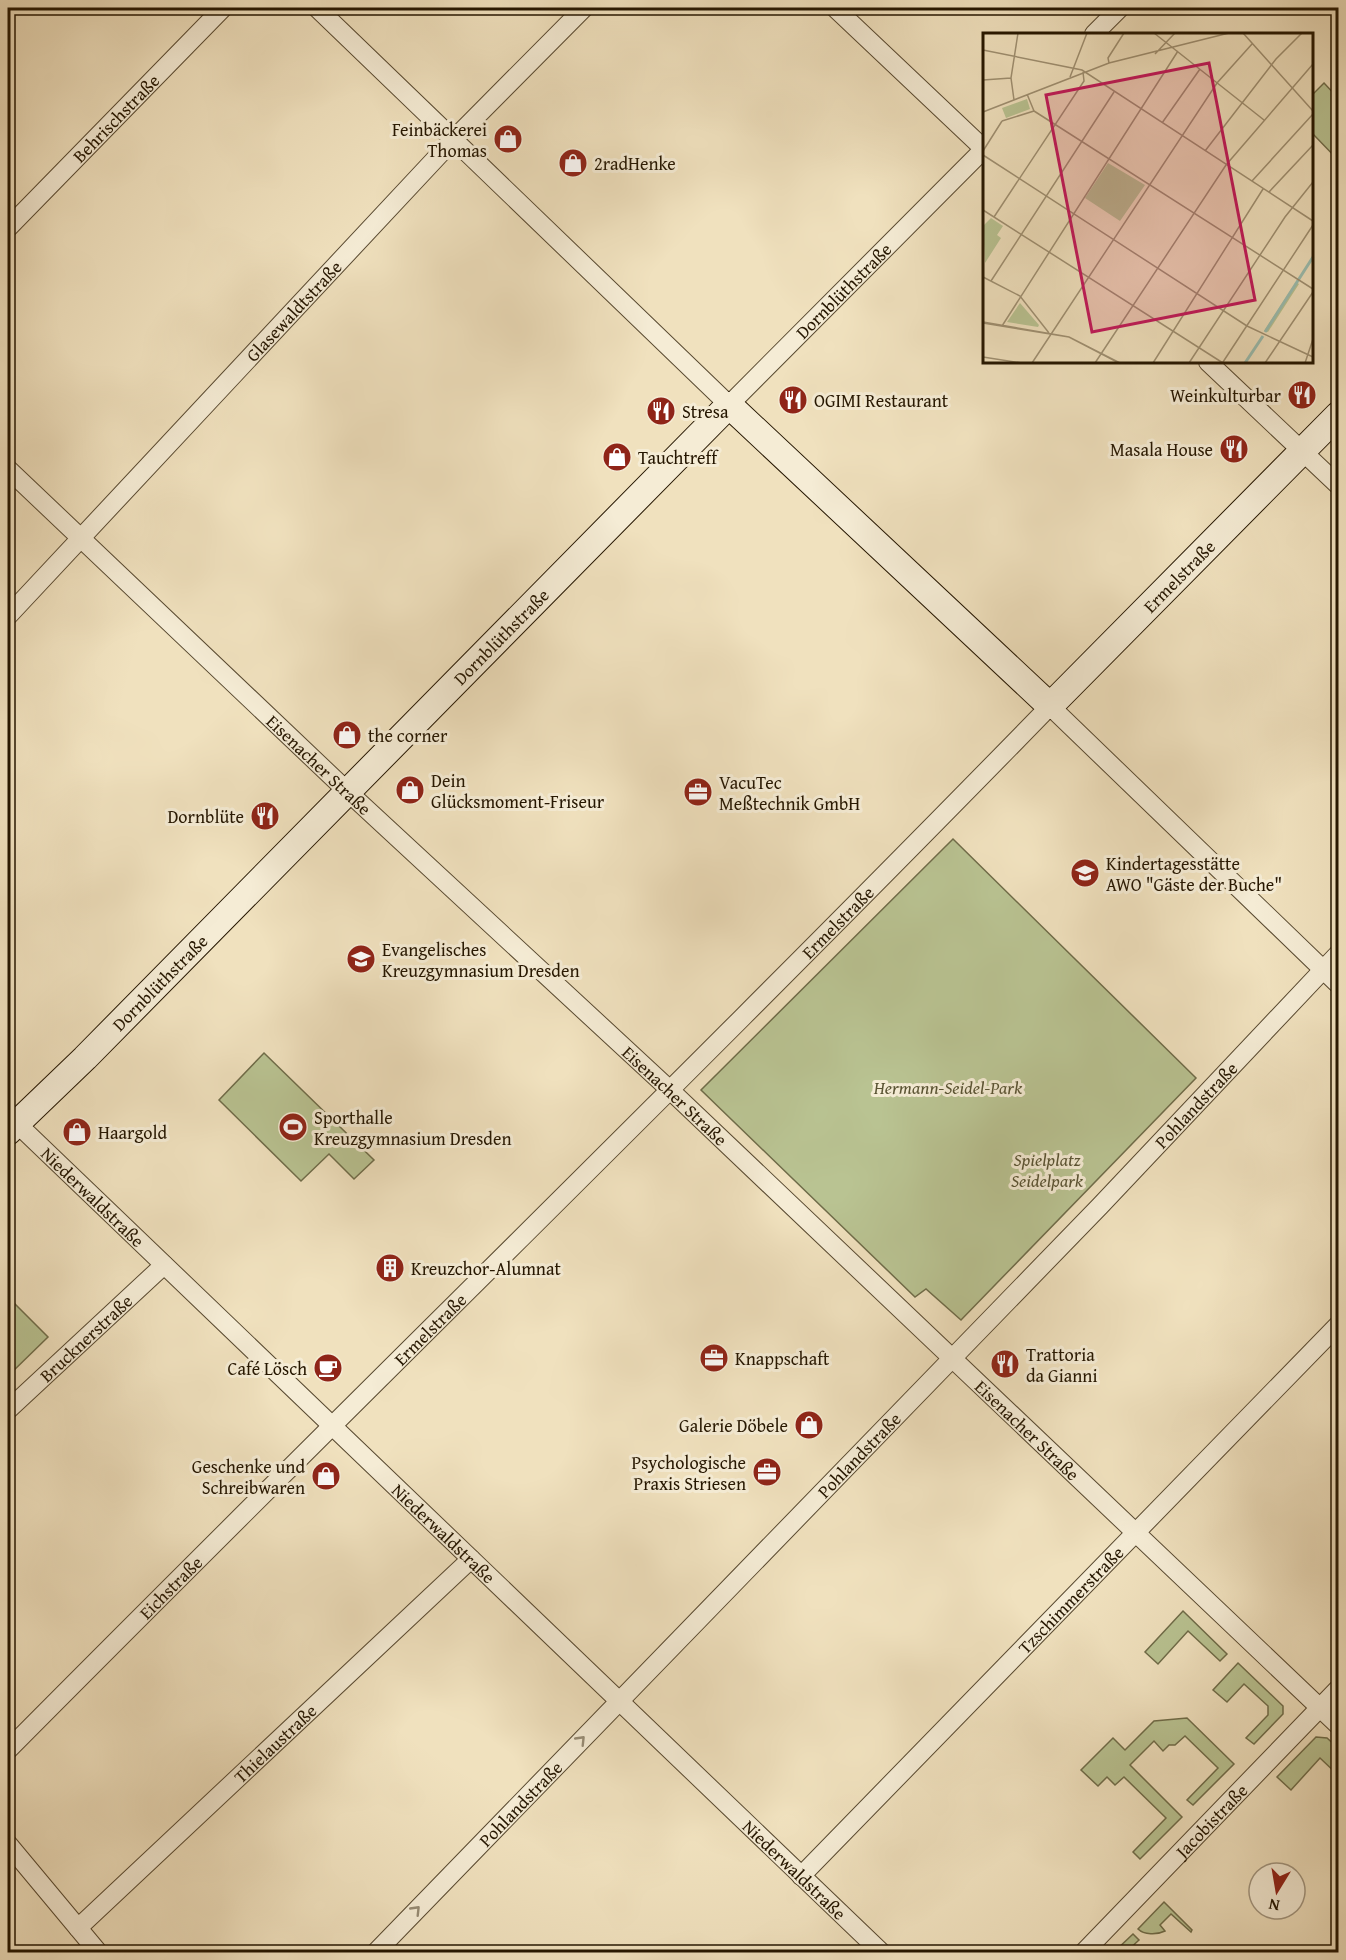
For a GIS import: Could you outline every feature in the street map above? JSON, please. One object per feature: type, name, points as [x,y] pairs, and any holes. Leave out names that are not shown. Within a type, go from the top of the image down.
[{"type":"street","name":"Behrischstraße","points":[[8,228],[223,8]]},
{"type":"street","points":[[317,8],[729,405],[1050,706],[1338,984]]},
{"type":"street","name":"Glasewaldtstraße","points":[[8,616],[453,140],[584,8]]},
{"type":"street","points":[[835,8],[983,148]]},
{"type":"street","points":[[1095,33],[1120,8]]},
{"type":"street","name":"Dornblüthstraße","points":[[11,1124],[347,791],[983,150]]},
{"type":"street","points":[[1209,363],[1338,485]]},
{"type":"street","name":"Ermelstraße","points":[[331,1425],[670,1090],[1338,415]]},
{"type":"street","name":"Eisenacher Straße","points":[[8,469],[347,791],[670,1090],[1338,1725]]},
{"type":"street","name":"Pohlandstraße","points":[[376,1953],[952,1358],[1338,954]]},
{"type":"street","name":"Niederwaldstraße","points":[[11,1124],[164,1265],[881,1953]]},
{"type":"street","name":"Brucknerstraße","points":[[8,1410],[164,1265]]},
{"type":"street","name":"Tzschimmerstraße","points":[[801,1876],[1137,1534],[1338,1325]]},
{"type":"street","name":"Eichstraße","points":[[8,1750],[331,1425]]},
{"type":"street","name":"Thielaustraße","points":[[78,1928],[471,1559]]},
{"type":"street","name":"Jacobistraße","points":[[1084,1953],[1338,1689]]},
{"type":"street","points":[[8,1844],[98,1953]]},
{"type":"green space","points":[[1324,83],[1338,98],[1338,160],[1313,134],[1313,94]]},
{"type":"green space","name":"Hermann-Seidel-Park","points":[[953,839],[1196,1078],[961,1320],[926,1289],[915,1297],[701,1090]]},
{"type":"green space","name":"Sporthalle Kreuzgymnasium Dresden","points":[[264,1053],[374,1160],[354,1179],[329,1154],[301,1181],[219,1100]]},
{"type":"green space","points":[[8,1297],[48,1337],[8,1376]]},
{"type":"green space","points":[[1183,1611],[1227,1654],[1220,1661],[1188,1631],[1158,1664],[1145,1652]]},
{"type":"green space","points":[[1238,1663],[1283,1706],[1283,1714],[1254,1744],[1246,1738],[1268,1715],[1268,1706],[1244,1684],[1227,1702],[1213,1690]]},
{"type":"green space","points":[[1187,1718],[1234,1764],[1193,1805],[1187,1800],[1218,1768],[1185,1736],[1175,1745],[1169,1745],[1163,1751],[1154,1741],[1130,1765],[1182,1817],[1140,1859],[1133,1852],[1166,1818],[1124,1777],[1115,1785],[1107,1777],[1098,1786],[1081,1770],[1113,1738],[1125,1750],[1154,1721]]},
{"type":"green space","points":[[1316,1737],[1327,1738],[1338,1748],[1338,1775],[1320,1758],[1291,1790],[1277,1777]]},
{"type":"green space","points":[[1164,1902],[1192,1930],[1191,1932],[1171,1914],[1160,1925],[1165,1931],[1151,1934],[1138,1929]]},
{"type":"green space","points":[[1133,1934],[1139,1940],[1126,1952],[1114,1952]]},
{"type":"place","name":"Feinbäckerei Thomas","points":[[508,139]]},
{"type":"place","name":"2radHenke","points":[[573,163]]},
{"type":"place","name":"Weinkulturbar","points":[[1302,395]]},
{"type":"place","name":"OGIMI Restaurant","points":[[793,400]]},
{"type":"place","name":"Stresa","points":[[661,411]]},
{"type":"place","name":"Masala House","points":[[1234,449]]},
{"type":"place","name":"Tauchtreff","points":[[617,457]]},
{"type":"place","name":"the corner","points":[[347,735]]},
{"type":"place","name":"Dein Glücksmoment-Friseur","points":[[410,790]]},
{"type":"place","name":"VacuTec Meßtechnik GmbH","points":[[698,792]]},
{"type":"place","name":"Dornblüte","points":[[265,816]]},
{"type":"place","name":"Kindertagesstätte AWO \"Gäste der Buche\"","points":[[1085,873]]},
{"type":"place","name":"Evangelisches Kreuzgymnasium Dresden","points":[[361,959]]},
{"type":"place","name":"Sporthalle Kreuzgymnasium Dresden","points":[[293,1127]]},
{"type":"place","name":"Haargold","points":[[77,1132]]},
{"type":"place","name":"Kreuzchor-Alumnat","points":[[390,1268]]},
{"type":"place","name":"Knappschaft","points":[[714,1358]]},
{"type":"place","name":"Trattoria da Gianni","points":[[1005,1364]]},
{"type":"place","name":"Café Lösch","points":[[328,1368]]},
{"type":"place","name":"Galerie Döbele","points":[[809,1425]]},
{"type":"place","name":"Psychologische Praxis Striesen","points":[[767,1472]]},
{"type":"place","name":"Geschenke und Schreibwaren","points":[[326,1476]]},
{"type":"park label","name":"Spielplatz Seidelpark","points":[[1047,1169]]}]
